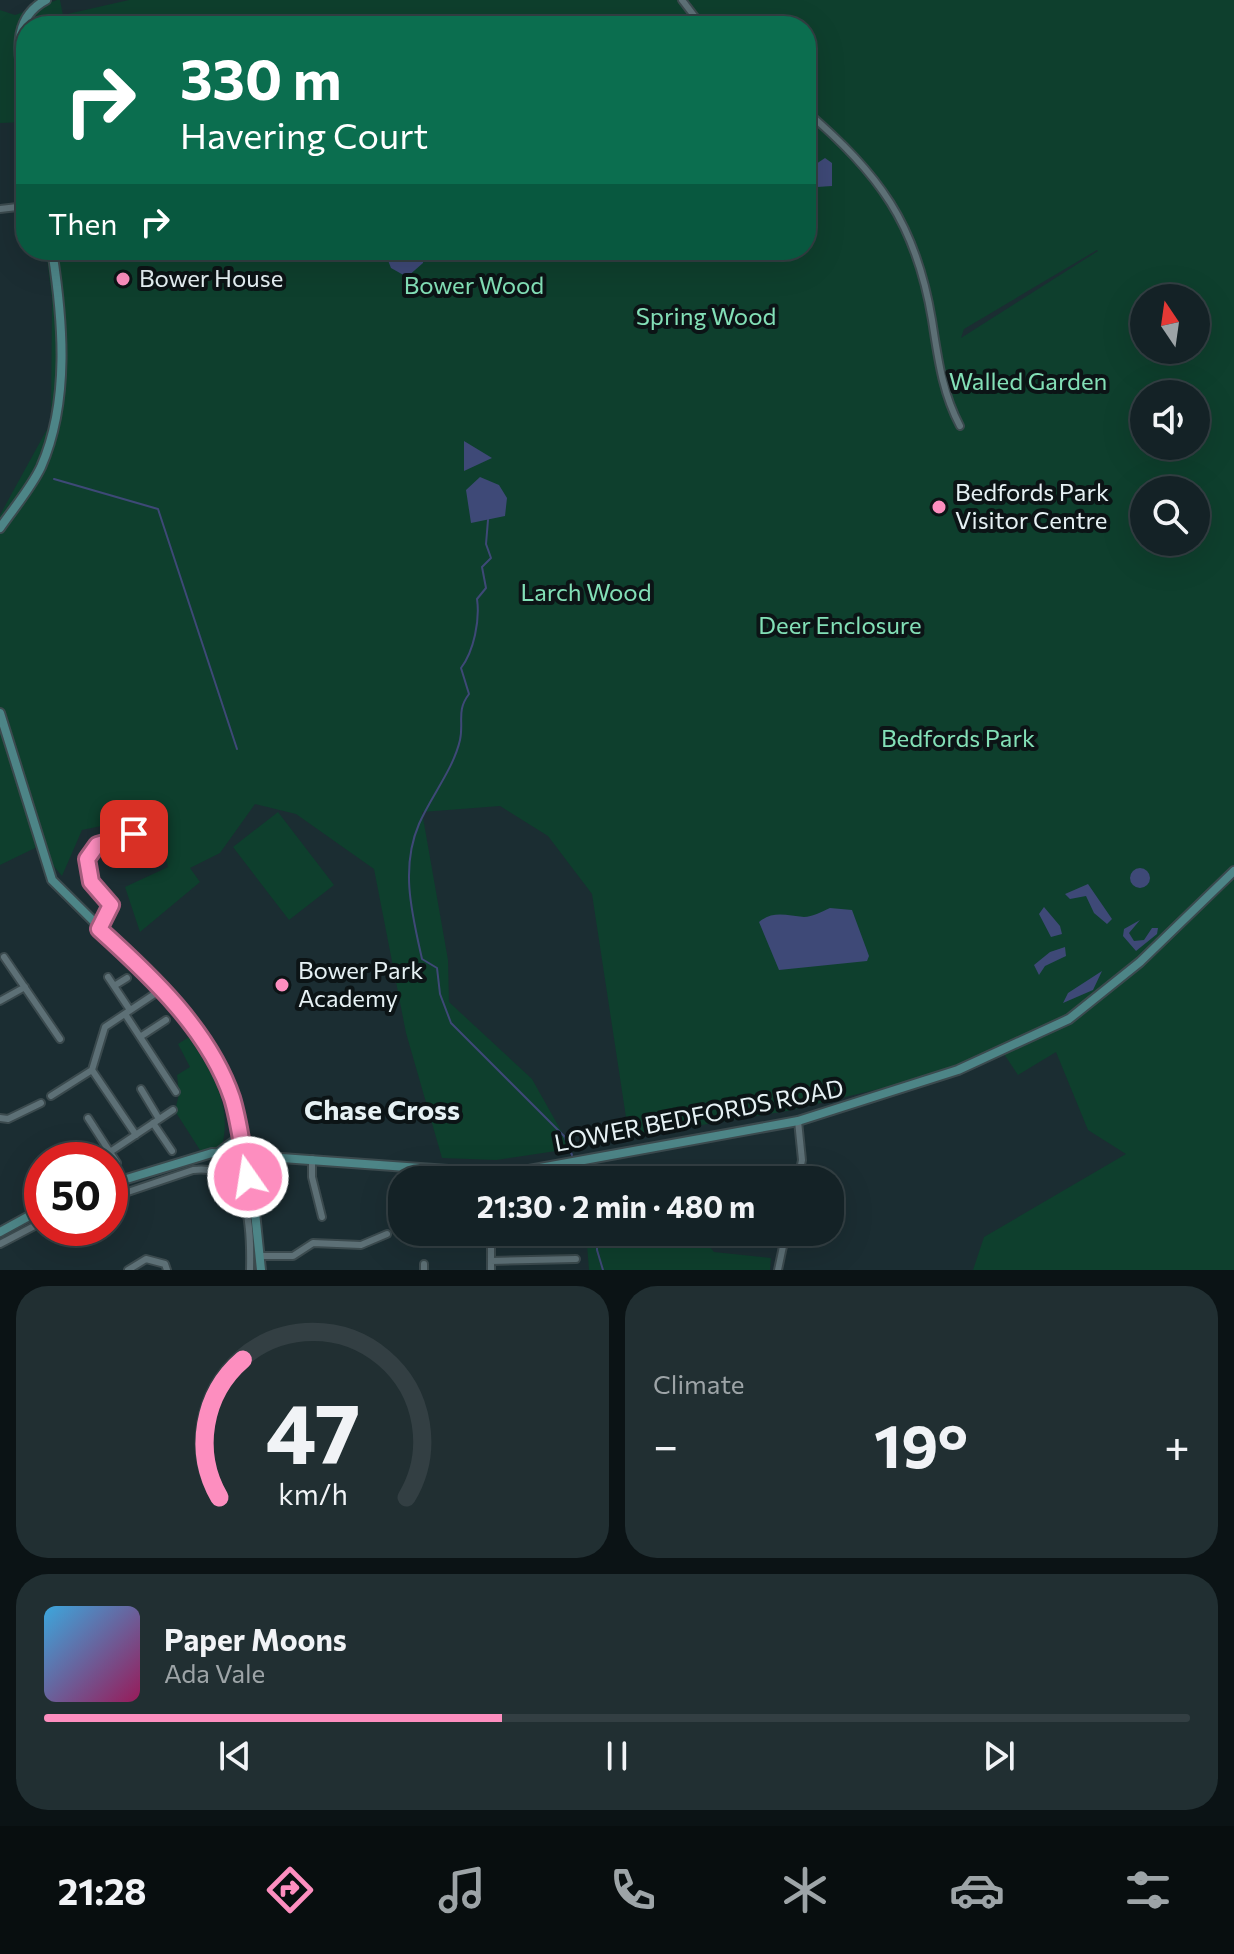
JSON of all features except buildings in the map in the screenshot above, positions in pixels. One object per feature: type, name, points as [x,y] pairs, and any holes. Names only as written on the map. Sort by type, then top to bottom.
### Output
[{"type":"main road","points":[[28,16],[46,0]]},
{"type":"main road","points":[[0,528],[40,470],[57,425],[61,366],[53,260]]},
{"type":"main road","points":[[0,713],[52,880],[162,989],[221,1072],[238,1121],[243,1157],[253,1193],[262,1256],[261,1270]]},
{"type":"main road","name":"LOWER BEDFORDS ROAD","points":[[554,1166],[798,1121],[958,1070],[1069,1019],[1140,962],[1234,871]]},
{"type":"main road","points":[[128,1178],[217,1153],[240,1137]]},
{"type":"main road","name":"LOWER BEDFORDS ROAD","points":[[217,1153],[388,1167]]},
{"type":"main road","points":[[0,1232],[24,1219]]},
{"type":"street","points":[[682,0],[694,16]]},
{"type":"street","points":[[816,121],[873,175],[908,231],[932,320],[937,362],[950,406],[960,426]]},
{"type":"street","points":[[99,929],[111,905],[88,878],[87,859],[93,847],[149,831],[157,834],[159,844]]},
{"type":"street","points":[[4,957],[60,1039]]},
{"type":"street","points":[[108,977],[140,1037],[176,1092]]},
{"type":"street","points":[[114,986],[127,978]]},
{"type":"street","points":[[0,1001],[25,987]]},
{"type":"street","points":[[51,1096],[92,1070],[105,1027],[162,989]]},
{"type":"street","points":[[140,1037],[166,1020]]},
{"type":"street","points":[[92,1070],[136,1135]]},
{"type":"street","points":[[141,1089],[172,1151]]},
{"type":"street","points":[[0,1118],[8,1119],[41,1103]]},
{"type":"street","points":[[125,1142],[173,1110]]},
{"type":"street","points":[[88,1118],[104,1142]]},
{"type":"street","points":[[798,1121],[801,1166]]},
{"type":"street","points":[[312,1159],[312,1177],[322,1217]]},
{"type":"street","points":[[128,1192],[193,1170],[208,1169],[225,1175],[237,1185],[246,1205],[250,1270]]},
{"type":"street","points":[[0,1244],[24,1231]]},
{"type":"street","points":[[262,1256],[293,1256],[313,1243],[353,1248],[380,1240],[387,1234]]},
{"type":"street","points":[[491,1246],[491,1270]]},
{"type":"street","points":[[778,1270],[783,1246]]},
{"type":"street","points":[[128,1270],[146,1259],[165,1264],[167,1270]]},
{"type":"street","points":[[491,1261],[576,1259]]},
{"type":"green space","points":[[57,0],[60,0],[63,15],[129,0],[1234,0],[1234,1270],[973,1270],[984,1237],[1126,1154],[1088,1130],[1056,1052],[1018,1075],[998,1045],[958,1070],[787,1111],[629,1137],[592,894],[548,836],[500,806],[422,812],[448,960],[449,1002],[532,1079],[564,1136],[576,1148],[496,1160],[442,1158],[406,1033],[374,869],[296,814],[255,804],[220,853],[190,868],[200,882],[140,932],[125,887],[168,867],[154,815],[82,830],[62,876],[35,844],[35,848],[0,865],[0,515],[51,422],[52,300],[47,260],[816,260],[816,16],[16,16],[16,122],[0,123],[0,10],[15,15]],"holes":[[[1098,251],[961,338],[964,329]]]},
{"type":"green space","points":[[278,812],[334,885],[289,920],[233,847]]},
{"type":"green space","points":[[189,1037],[213,1077],[223,1104],[225,1119],[221,1150],[200,1150],[175,1111],[179,1094],[177,1075],[190,1067],[178,1044]]},
{"type":"green space","points":[[587,1246],[709,1246],[714,1252],[771,1258],[770,1270],[589,1270]]},
{"type":"water","points":[[825,158],[832,163],[832,186],[816,186],[816,164]]},
{"type":"water","points":[[388,260],[423,260],[407,277],[391,268]]},
{"type":"water","points":[[464,441],[492,458],[464,471]]},
{"type":"water","points":[[480,477],[499,485],[507,498],[505,516],[471,523],[466,490]]},
{"type":"water","points":[[1140,868],[1147,871],[1150,878],[1147,885],[1140,888],[1133,885],[1130,878],[1133,871]]},
{"type":"water","points":[[1088,884],[1112,919],[1107,924],[1094,913],[1086,896],[1070,899],[1065,894]]},
{"type":"water","points":[[1044,907],[1060,926],[1062,934],[1051,937],[1039,914]]},
{"type":"water","points":[[830,908],[852,910],[869,956],[867,961],[779,970],[759,922],[775,915],[807,917]]},
{"type":"water","points":[[1140,920],[1129,933],[1134,941],[1144,940],[1152,928],[1158,928],[1157,934],[1136,951],[1123,936],[1124,929]]},
{"type":"water","points":[[1065,947],[1066,956],[1045,966],[1039,975],[1034,965],[1050,952]]},
{"type":"water","points":[[1102,971],[1093,990],[1063,1003],[1068,993]]},
{"type":"waterway","points":[[54,479],[158,509],[237,749]]},
{"type":"waterway","points":[[488,520],[486,544],[491,558],[482,567],[486,588],[477,599],[475,635],[461,668],[469,694],[461,711],[460,740],[413,841],[409,874],[412,908],[422,959],[437,968],[440,994],[451,1023],[564,1136],[572,1155]]},
{"type":"waterway","points":[[597,1246],[603,1270]]},
{"type":"place","name":"Bower House","points":[[123,279]]},
{"type":"place","name":"Bedfords Park Visitor Centre","points":[[939,507]]},
{"type":"place","name":"Bower Park Academy","points":[[282,985]]},
{"type":"district","name":"Chase Cross","points":[[382,1110]]},
{"type":"route","points":[[134,834],[93,847],[87,859],[91,882],[111,905],[106,921],[99,929],[162,989],[210,1053],[231,1097],[248,1177]]},
{"type":"park label","name":"Bower Wood","points":[[474,286]]},
{"type":"park label","name":"Spring Wood","points":[[706,317]]},
{"type":"park label","name":"Walled Garden","points":[[1028,382]]},
{"type":"park label","name":"Larch Wood","points":[[586,593]]},
{"type":"park label","name":"Deer Enclosure","points":[[840,626]]},
{"type":"park label","name":"Bedfords Park","points":[[958,739]]}]
